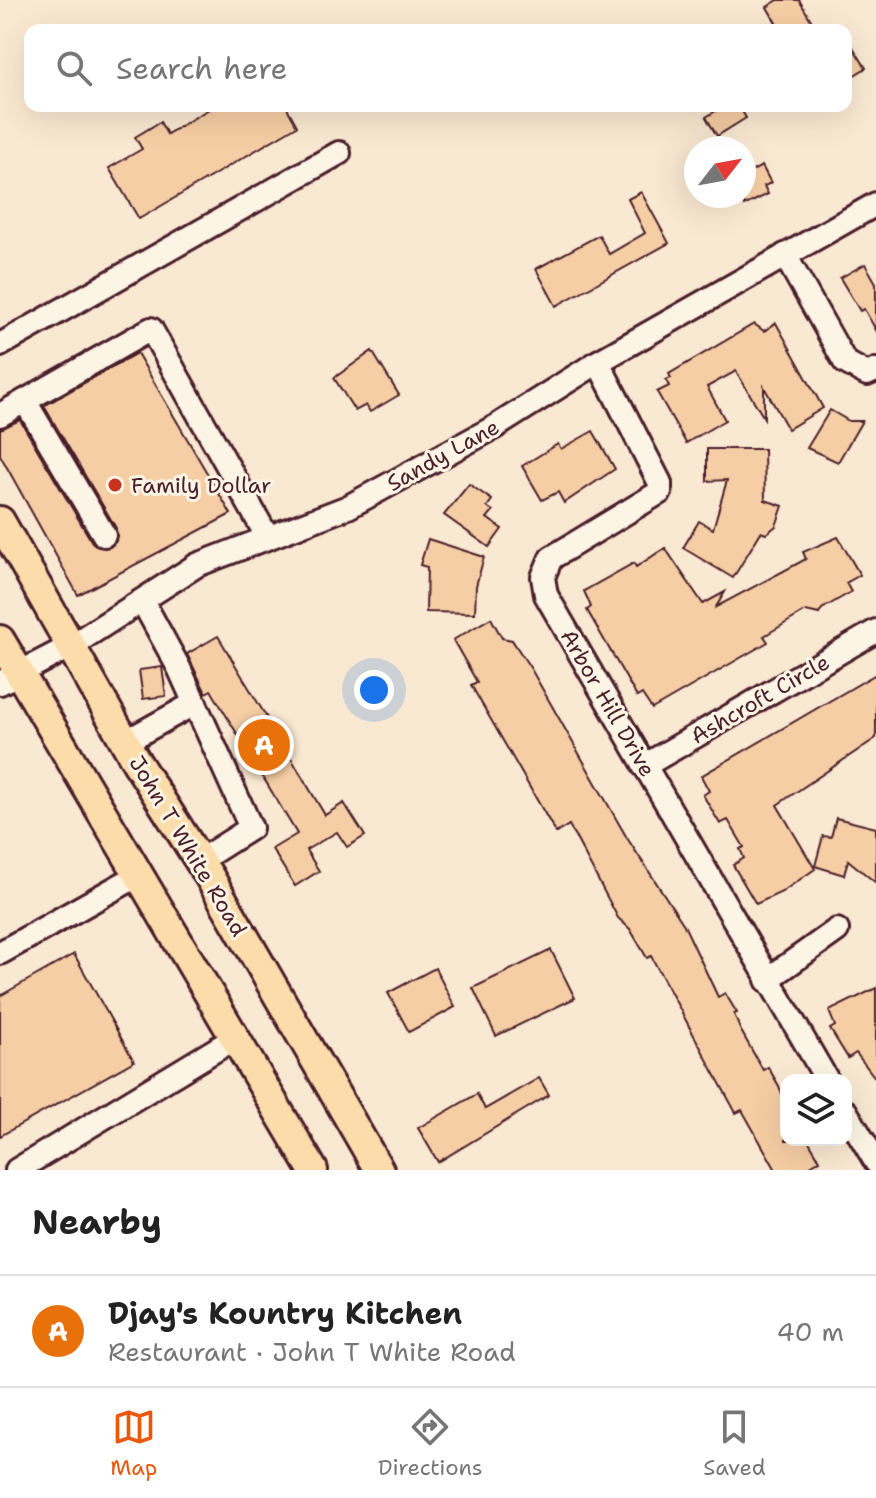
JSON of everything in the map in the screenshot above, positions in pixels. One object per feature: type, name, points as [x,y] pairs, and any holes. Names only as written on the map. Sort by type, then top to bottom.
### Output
[{"type":"main road","name":"John T White Road","points":[[0,521],[125,742],[199,861],[379,1170]]},
{"type":"main road","points":[[0,640],[9,679],[137,876],[313,1170]]},
{"type":"street","points":[[0,345],[339,153]]},
{"type":"street","name":"Sandy Lane","points":[[9,679],[71,646],[197,565],[348,507],[495,427],[598,362],[876,204]]},
{"type":"street","points":[[785,255],[845,362],[867,374],[876,370]]},
{"type":"street","points":[[0,415],[151,329],[268,538]]},
{"type":"street","name":"Arbor Hill Drive","points":[[598,362],[660,483],[660,492],[551,558],[543,577],[546,595],[823,1074]]},
{"type":"street","points":[[25,401],[104,535]]},
{"type":"street","points":[[143,602],[195,703],[251,828],[199,861]]},
{"type":"street","name":"Ashcroft Circle","points":[[644,766],[876,631]]},
{"type":"street","points":[[125,742],[195,703]]},
{"type":"street","points":[[0,953],[137,876]]},
{"type":"street","points":[[767,980],[837,930]]},
{"type":"street","points":[[17,1170],[235,1038]]},
{"type":"street","points":[[852,1122],[876,1162]]},
{"type":"building","points":[[778,0],[799,0],[813,24],[777,24],[767,7]]},
{"type":"building","points":[[852,46],[866,68],[852,76]]},
{"type":"building","points":[[204,112],[289,112],[297,126],[139,219],[109,168],[142,149],[135,137],[160,122],[167,134]]},
{"type":"building","points":[[714,112],[742,112],[746,118],[717,136],[706,117]]},
{"type":"building","points":[[762,166],[771,183],[764,186],[768,194],[756,200],[756,169]]},
{"type":"building","points":[[641,192],[669,243],[556,306],[536,269],[599,235],[609,254],[645,233],[628,199]]},
{"type":"building","points":[[865,264],[876,283],[876,330],[840,278]]},
{"type":"building","points":[[776,323],[823,408],[788,429],[764,387],[764,418],[736,371],[707,387],[725,420],[686,443],[657,392],[669,386],[666,380],[671,378],[669,374],[754,324],[764,331]]},
{"type":"building","points":[[372,351],[399,395],[370,412],[366,405],[355,411],[334,378]]},
{"type":"building","name":"Family Dollar","points":[[137,353],[231,514],[78,595],[0,455],[0,429],[20,420],[92,542],[98,547],[110,547],[116,541],[116,528],[44,406]]},
{"type":"building","points":[[830,410],[849,421],[862,421],[838,462],[807,448]]},
{"type":"building","points":[[593,431],[615,469],[564,503],[558,492],[542,500],[522,466],[558,444],[561,449]]},
{"type":"building","points":[[707,449],[764,449],[765,500],[783,506],[776,526],[766,534],[761,532],[733,578],[683,548],[699,521],[713,529],[727,480],[707,481]]},
{"type":"building","points":[[469,484],[492,500],[487,507],[493,511],[487,518],[502,529],[489,547],[444,515]]},
{"type":"building","points":[[838,537],[860,575],[846,583],[851,592],[822,609],[819,614],[806,611],[764,636],[768,642],[652,709],[642,694],[637,697],[587,610],[591,607],[584,591],[634,563],[636,567],[665,548],[703,604],[725,592],[716,607],[806,559],[803,552]]},
{"type":"building","points":[[428,539],[484,557],[476,586],[475,613],[426,612],[427,567],[420,565]]},
{"type":"building","points":[[491,618],[502,638],[512,640],[627,838],[684,925],[718,997],[725,993],[737,1013],[734,1014],[740,1029],[763,1070],[768,1067],[779,1086],[780,1146],[812,1146],[820,1160],[804,1170],[776,1170],[742,1110],[736,1113],[651,956],[647,958],[630,929],[618,918],[569,825],[556,833],[471,685],[477,682],[453,640]]},
{"type":"building","points":[[218,636],[325,815],[344,803],[365,836],[347,847],[337,832],[306,850],[319,871],[295,886],[272,849],[297,834],[211,690],[206,693],[187,654]]},
{"type":"building","points":[[162,667],[166,696],[143,699],[139,670]]},
{"type":"building","points":[[876,674],[876,738],[777,805],[815,869],[782,892],[756,904],[733,865],[744,858],[740,849],[744,847],[728,820],[720,824],[703,795],[709,791],[701,776]]},
{"type":"building","points":[[836,818],[876,828],[876,883],[848,860],[844,875],[815,866],[823,836],[831,837]]},
{"type":"building","points":[[551,950],[575,998],[496,1036],[473,988]]},
{"type":"building","points":[[74,954],[134,1061],[0,1136],[0,996]]},
{"type":"building","points":[[435,968],[455,1007],[409,1032],[388,993]]},
{"type":"building","points":[[876,988],[876,1079],[856,1053],[848,1058],[830,1029],[835,1026],[829,1011]]},
{"type":"building","points":[[539,1078],[549,1095],[438,1162],[418,1128],[477,1094],[485,1109]]},
{"type":"place","name":"Family Dollar","points":[[115,485]]},
{"type":"place","name":"Djay's Kountry Kitchen","points":[[264,745]]}]
